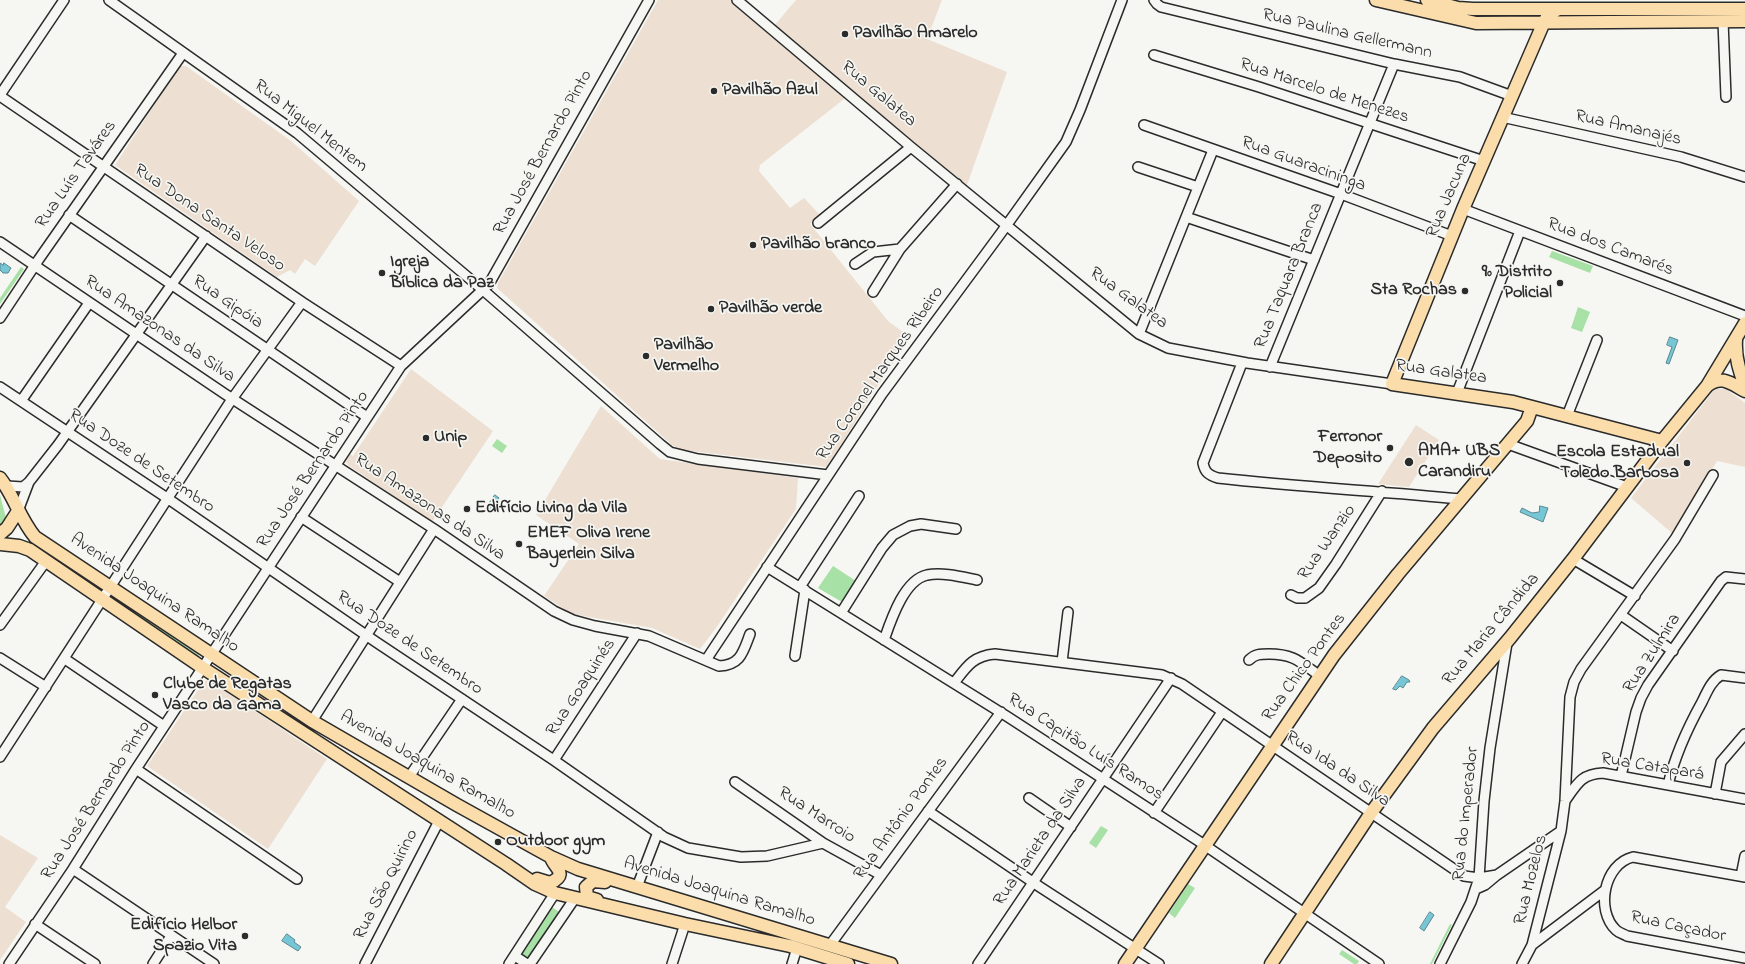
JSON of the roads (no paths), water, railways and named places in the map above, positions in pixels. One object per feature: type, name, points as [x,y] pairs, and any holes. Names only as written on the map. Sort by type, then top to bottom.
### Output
[{"type":"main road","points":[[1376,0],[1476,23],[1745,21]]},
{"type":"main road","points":[[1427,0],[1467,9],[1739,9],[1745,2]]},
{"type":"main road","points":[[1544,22],[1549,14],[1559,9]]},
{"type":"main road","name":"Rua Jacuna","points":[[1392,384],[1463,209],[1544,22]]},
{"type":"main road","name":"Rua Maria Cândida","points":[[1271,964],[1371,813],[1433,728],[1487,666],[1573,559],[1662,441],[1707,386],[1745,323]]},
{"type":"main road","points":[[1736,340],[1736,348],[1745,385]]},
{"type":"main road","points":[[1707,386],[1713,381],[1726,380],[1745,392]]},
{"type":"main road","name":"Rua Galatea","points":[[1392,384],[1513,402],[1662,441]]},
{"type":"main road","name":"Rua Chico Pontes","points":[[1125,964],[1204,845],[1320,676],[1398,574],[1527,421],[1532,407]]},
{"type":"main road","name":"Avenida Joaquina Ramalho","points":[[3,482],[28,529],[35,537],[312,721],[457,805],[551,857],[573,867],[632,886],[891,964]]},
{"type":"main road","points":[[0,534],[7,528],[18,511]]},
{"type":"main road","name":"Avenida Joaquina Ramalho","points":[[0,544],[19,546],[30,550],[203,668],[535,884],[555,893],[685,924],[797,948],[848,964]]},
{"type":"main road","points":[[422,810],[421,806],[413,798],[413,790],[421,789],[450,804],[457,805]]},
{"type":"main road","points":[[506,864],[515,864],[535,879],[550,883],[558,878],[560,873],[559,869],[552,862],[551,857]]},
{"type":"main road","points":[[603,905],[599,900],[587,897],[585,889],[590,882],[597,881],[621,886],[632,886]]},
{"type":"street","points":[[0,95],[64,0]]},
{"type":"street","name":"Rua Miguel Mentem","points":[[109,0],[297,133],[483,290]]},
{"type":"street","name":"Rua José Bernardo Pinto","points":[[9,964],[73,869],[164,726],[401,366],[489,284],[648,0]]},
{"type":"street","name":"Rua Galatea","points":[[736,0],[911,147],[1139,334],[1168,348],[1242,363],[1392,384]]},
{"type":"street","name":"Rua Coronel Marques Ribeiro","points":[[483,290],[670,452],[698,459],[828,475],[882,394],[1007,226],[1066,142],[1080,110],[1122,0]]},
{"type":"street","name":"Rua Paulina Gellermann","points":[[1154,0],[1161,7],[1394,64],[1460,77],[1512,96]]},
{"type":"street","points":[[1723,21],[1726,97]]},
{"type":"street","name":"Rua Luís Taváres","points":[[0,318],[69,215],[183,53]]},
{"type":"street","name":"Rua Marcelo de Menezes","points":[[1154,55],[1259,87],[1484,161]]},
{"type":"street","name":"Rua Taquara Branca","points":[[1270,367],[1394,64]]},
{"type":"street","name":"Rua Dona Santa Veloso","points":[[0,95],[302,302],[401,366]]},
{"type":"street","name":"Rua Amanajés","points":[[1502,117],[1681,157],[1745,177]]},
{"type":"street","name":"Rua Guaracininga","points":[[1144,125],[1341,194],[1452,236]]},
{"type":"street","points":[[818,223],[911,147]]},
{"type":"street","points":[[1139,334],[1213,150]]},
{"type":"street","points":[[1138,167],[1198,188]]},
{"type":"street","points":[[873,292],[900,249],[957,184]]},
{"type":"street","name":"Rua dos Camarés","points":[[1463,209],[1745,316]]},
{"type":"street","name":"Rua Gipóia","points":[[69,215],[368,417]]},
{"type":"street","points":[[1186,217],[1314,260]]},
{"type":"street","points":[[1457,393],[1520,231]]},
{"type":"street","points":[[3,482],[23,487],[29,482],[67,432],[206,236]]},
{"type":"street","name":"Rua Amazonas da Silva","points":[[0,242],[232,399],[434,529],[554,611],[573,620],[595,626],[637,633],[660,640],[719,666],[728,666],[742,655],[750,634]]},
{"type":"street","points":[[855,264],[873,252],[900,249]]},
{"type":"street","points":[[0,757],[111,588],[167,498],[232,399],[302,302]]},
{"type":"street","points":[[21,401],[89,303]]},
{"type":"street","points":[[1567,416],[1597,340]]},
{"type":"street","points":[[1242,363],[1203,463],[1204,470],[1209,475],[1218,478],[1277,485],[1382,491],[1461,499]]},
{"type":"street","name":"Rua Doze de Setembro","points":[[0,387],[554,760],[664,837],[688,848],[740,857],[767,856],[823,842]]},
{"type":"street","points":[[1508,444],[1627,488]]},
{"type":"street","points":[[706,660],[828,475]]},
{"type":"street","name":"Rua Mozelos","points":[[1522,964],[1532,945],[1561,831],[1565,801],[1570,697],[1574,682],[1580,669],[1635,596],[1675,539],[1713,475]]},
{"type":"street","points":[[18,511],[29,482]]},
{"type":"street","name":"Rua Wanzio","points":[[1291,595],[1296,598],[1305,598],[1319,588],[1382,491]]},
{"type":"street","points":[[795,656],[802,589],[859,496]]},
{"type":"street","points":[[301,517],[400,582]]},
{"type":"street","points":[[841,613],[882,548],[893,535],[910,526],[921,524],[956,529]]},
{"type":"street","points":[[312,721],[434,529]]},
{"type":"street","points":[[1573,559],[1635,596]]},
{"type":"street","points":[[0,625],[46,561]]},
{"type":"street","name":"Rua Capitão Luís Ramos","points":[[767,567],[1001,712],[1102,780],[1204,845],[1379,964]]},
{"type":"street","points":[[884,640],[895,610],[912,585],[920,578],[934,575],[977,580]]},
{"type":"street","name":"Rua Zulmira","points":[[1622,776],[1636,712],[1648,685],[1721,581],[1726,577],[1745,578]]},
{"type":"street","points":[[1062,662],[1068,612]]},
{"type":"street","points":[[1621,614],[1673,651]]},
{"type":"street","name":"Rua Goaquinés","points":[[554,760],[637,633]]},
{"type":"street","name":"Rua do Imperador","points":[[1440,964],[1476,889],[1479,878],[1484,801],[1507,641]]},
{"type":"street","name":"Rua Ida da Silva","points":[[954,682],[971,662],[985,655],[995,654],[1144,673],[1170,678],[1182,684],[1464,876],[1479,878]]},
{"type":"street","points":[[1249,660],[1257,654],[1284,654],[1294,657],[1320,676]]},
{"type":"street","points":[[0,658],[46,687]]},
{"type":"street","points":[[64,659],[164,726]]},
{"type":"street","points":[[1487,666],[1494,668],[1497,671],[1500,684]]},
{"type":"street","points":[[1668,785],[1672,769],[1685,735],[1712,683],[1721,675],[1745,678]]},
{"type":"street","name":"Rua Marieta da Silva","points":[[978,964],[1170,678]]},
{"type":"street","points":[[409,777],[462,699]]},
{"type":"street","name":"Rua Antônio Pontes","points":[[830,945],[1001,712]]},
{"type":"street","points":[[1154,813],[1222,712]]},
{"type":"street","points":[[1715,794],[1723,757],[1745,734]]},
{"type":"street","points":[[136,769],[297,879]]},
{"type":"street","name":"Rua Catapará","points":[[1565,801],[1579,781],[1588,775],[1603,773],[1745,799]]},
{"type":"street","name":"Rua Marroio","points":[[734,782],[823,842],[881,875]]},
{"type":"street","points":[[1029,798],[1071,827]]},
{"type":"street","points":[[928,811],[1033,883],[1159,964]]},
{"type":"street","name":"Rua São Quirino","points":[[365,964],[439,821]]},
{"type":"street","points":[[1476,889],[1485,885],[1497,875],[1561,831]]},
{"type":"street","points":[[632,886],[658,832]]},
{"type":"street","points":[[1743,877],[1745,856]]},
{"type":"street","name":"Rua Caçador","points":[[1743,877],[1633,857],[1625,859],[1618,865],[1611,875],[1605,890],[1607,914],[1611,924],[1617,931],[1641,939],[1745,958]]},
{"type":"street","points":[[73,869],[214,964]]},
{"type":"street","points":[[1479,878],[1497,875]]},
{"type":"street","points":[[1532,945],[1605,890]]},
{"type":"street","points":[[509,964],[555,893]]},
{"type":"street","points":[[515,956],[528,964],[575,898]]},
{"type":"street","points":[[35,924],[95,964]]},
{"type":"street","points":[[672,964],[685,924]]},
{"type":"street","points":[[153,964],[171,936]]},
{"type":"street","points":[[792,964],[797,948]]},
{"type":"water","points":[[0,263],[3,265],[4,263],[11,268],[8,273],[3,273],[0,270]]},
{"type":"water","points":[[1670,337],[1678,340],[1669,364],[1666,363],[1672,347],[1667,345]]},
{"type":"water","points":[[495,495],[499,498],[491,510],[487,507]]},
{"type":"water","points":[[1540,506],[1548,508],[1543,522],[1520,512],[1522,508],[1532,513],[1539,512]]},
{"type":"water","points":[[1402,676],[1410,682],[1407,682],[1403,688],[1400,686],[1396,690],[1393,689]]},
{"type":"water","points":[[1430,912],[1434,915],[1424,931],[1420,928]]},
{"type":"water","points":[[287,934],[301,947],[298,951],[282,941]]},
{"type":"place","name":"Pavilhão Amarelo","points":[[845,34]]},
{"type":"place","name":"Pavilhão Azul","points":[[714,91]]},
{"type":"place","name":"Pavilhão branco","points":[[753,245]]},
{"type":"place","name":"Igreja Bíblica da Paz","points":[[382,273]]},
{"type":"place","name":"9º Distrito Policial","points":[[1560,283]]},
{"type":"place","name":"Sta Rochas","points":[[1465,291]]},
{"type":"place","name":"Pavilhão verde","points":[[711,309]]},
{"type":"place","name":"Pavilhão Vermelho","points":[[646,356]]},
{"type":"place","name":"Unip","points":[[426,438]]},
{"type":"place","name":"Ferronor Deposito","points":[[1390,448]]},
{"type":"place","name":"AMA+ UBS Carandiru","points":[[1409,462]]},
{"type":"place","name":"Escola Estadual Toledo Barbosa","points":[[1687,463]]},
{"type":"place","name":"Edifício Living da Vila","points":[[467,509]]},
{"type":"place","name":"EMEF Oliva Irene Bayerlein Silva","points":[[519,544]]},
{"type":"place","name":"Clube de Regatas Vasco da Gama","points":[[155,695]]},
{"type":"place","name":"Outdoor gym","points":[[498,842]]},
{"type":"place","name":"Edifício Helbor Spazio Vita","points":[[245,936]]}]
